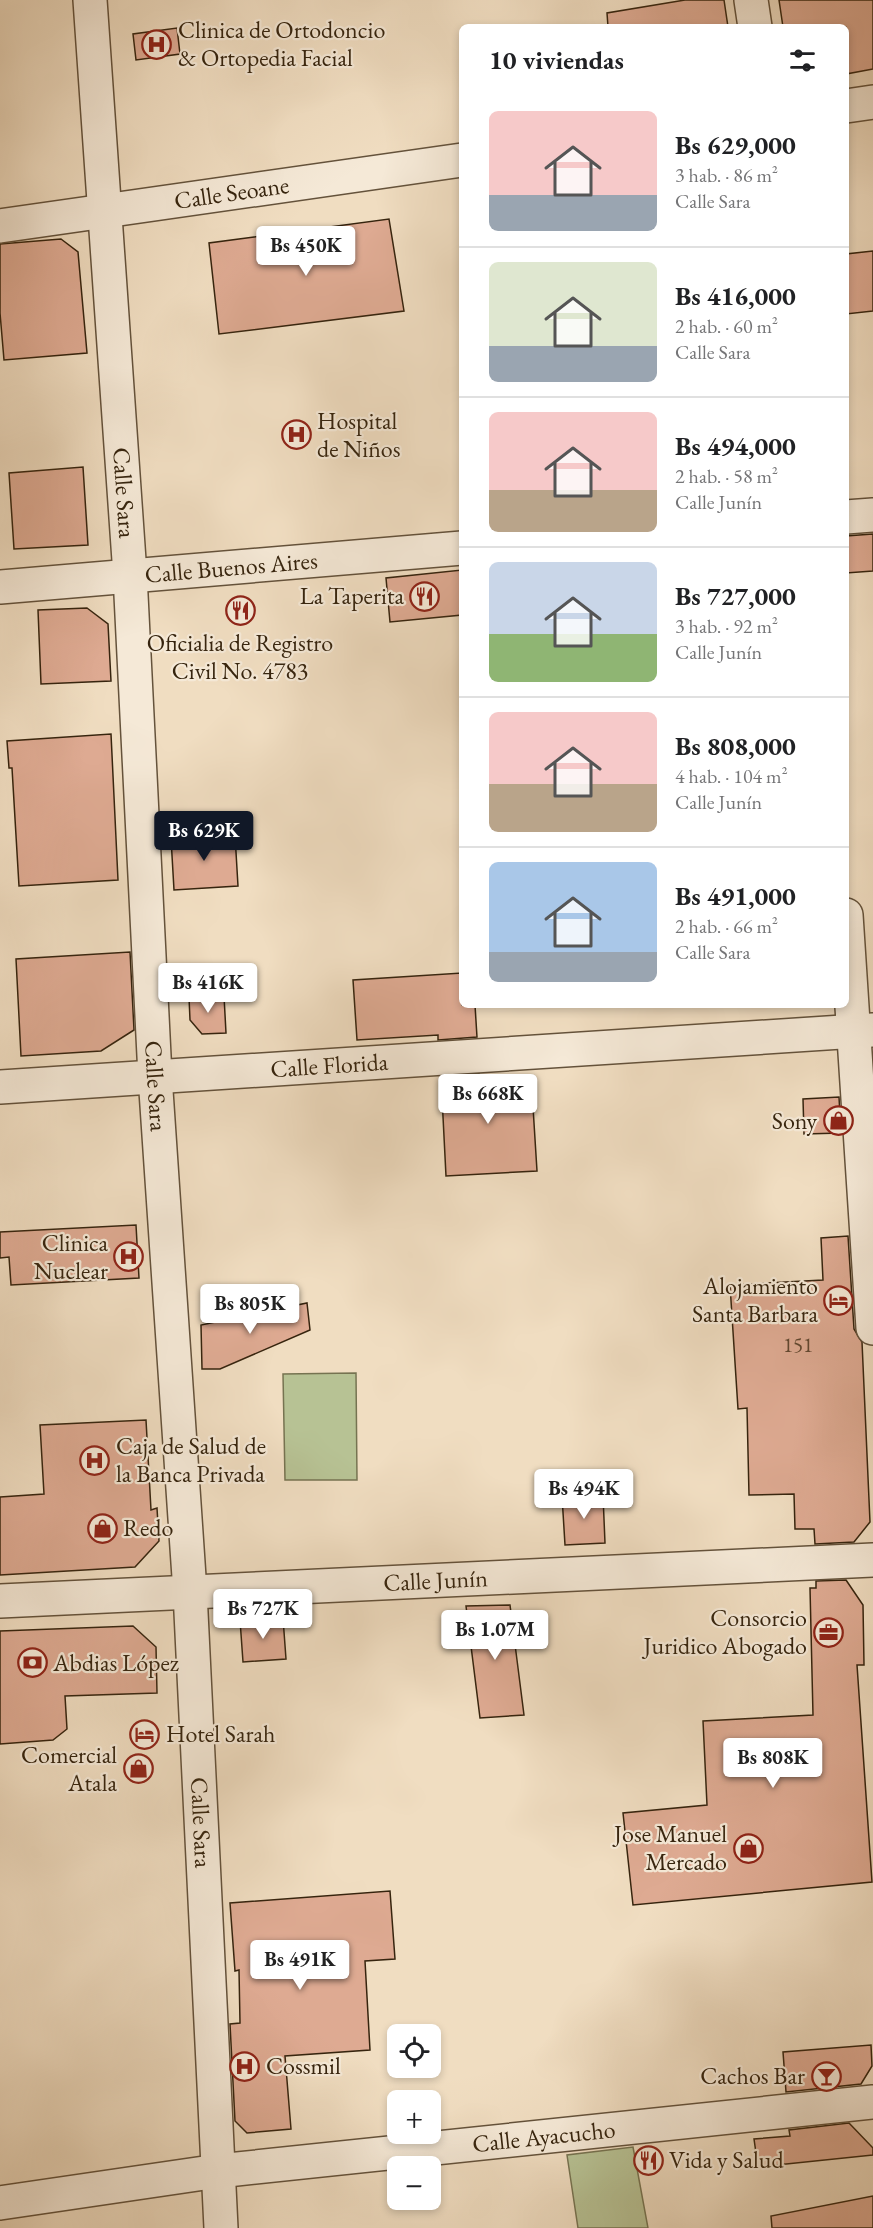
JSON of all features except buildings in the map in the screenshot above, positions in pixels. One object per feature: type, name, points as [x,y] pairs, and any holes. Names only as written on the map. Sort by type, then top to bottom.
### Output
[{"type":"street","name":"Calle Sara","points":[[90,0],[130,575],[155,1076],[190,1592],[221,2228]]},
{"type":"street","points":[[751,0],[755,24]]},
{"type":"street","points":[[849,106],[873,102]]},
{"type":"street","name":"Calle Seoane","points":[[0,226],[459,160]]},
{"type":"street","points":[[849,517],[873,515]]},
{"type":"street","name":"Calle Buenos Aires","points":[[0,587],[459,548]]},
{"type":"street","points":[[849,934],[864,1031],[873,1328]]},
{"type":"street","name":"Calle Florida","points":[[0,1087],[864,1031]]},
{"type":"street","name":"Calle Junín","points":[[0,1601],[873,1560]]},
{"type":"street","name":"Calle Ayacucho","points":[[0,2203],[218,2171],[873,2102]]},
{"type":"green space","points":[[356,1373],[357,1480],[285,1480],[283,1374]]},
{"type":"green space","points":[[633,2147],[648,2228],[578,2228],[567,2155]]},
{"type":"place","name":"Clinica de Ortodoncio & Ortopedia Facial","points":[[157,44]]},
{"type":"place","name":"Hospital de Niños","points":[[296,435]]},
{"type":"place","name":"La Taperita","points":[[425,596]]},
{"type":"place","name":"Oficialia de Registro Civil No. 4783","points":[[240,610]]},
{"type":"place","name":"Sony","points":[[838,1121]]},
{"type":"place","name":"Clinica Nuclear","points":[[129,1257]]},
{"type":"place","name":"Alojamiento Santa Barbara","points":[[839,1300]]},
{"type":"place","name":"Caja de Salud de la Banca Privada","points":[[95,1460]]},
{"type":"place","name":"Redo","points":[[102,1528]]},
{"type":"place","name":"Consorcio Juridico Abogado","points":[[828,1632]]},
{"type":"place","name":"Abdias López","points":[[32,1663]]},
{"type":"place","name":"Hotel Sarah","points":[[145,1734]]},
{"type":"place","name":"Comercial Atala","points":[[138,1769]]},
{"type":"place","name":"Jose Manuel Mercado","points":[[748,1848]]},
{"type":"place","name":"Cossmil","points":[[245,2066]]},
{"type":"place","name":"Cachos Bar","points":[[826,2076]]},
{"type":"place","name":"Vida y Salud","points":[[648,2160]]}]
